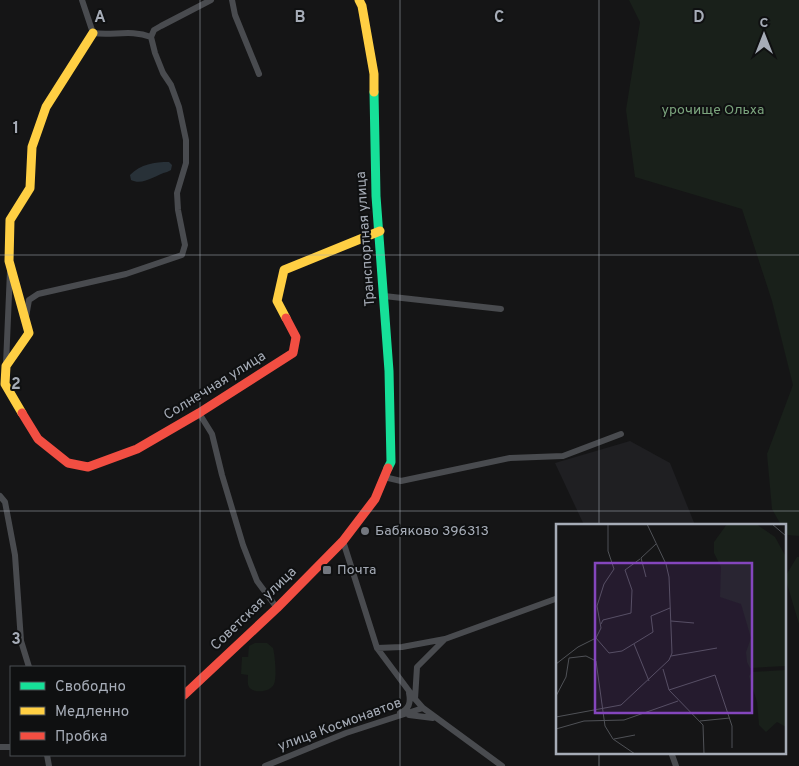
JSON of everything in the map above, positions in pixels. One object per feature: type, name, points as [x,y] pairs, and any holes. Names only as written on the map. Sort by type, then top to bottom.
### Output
[{"type":"street","points":[[82,0],[93,33],[140,33],[151,37]]},
{"type":"street","points":[[26,321],[29,300],[38,294],[126,274],[182,254],[185,245],[178,210],[177,193],[186,163],[186,140],[180,107],[171,85],[163,73],[151,37],[154,30],[211,0]]},
{"type":"street","points":[[232,0],[235,15],[259,74]]},
{"type":"street","name":"Транспортная улица","points":[[343,541],[375,499],[391,462],[384,296],[376,196],[374,74],[362,6],[359,0]]},
{"type":"street","name":"Солнечная улица","points":[[93,33],[46,107],[32,147],[30,188],[10,220],[10,265],[29,333],[6,366],[2,385],[38,439],[68,463],[88,467],[137,449],[199,413],[293,353],[296,337],[277,301],[284,270],[380,231]]},
{"type":"street","points":[[6,366],[10,265]]},
{"type":"street","points":[[384,296],[501,309]]},
{"type":"street","points":[[199,413],[212,434],[242,545],[257,581],[277,608]]},
{"type":"street","points":[[384,477],[401,480],[510,458],[563,456],[621,434]]},
{"type":"street","points":[[0,496],[5,502],[15,555],[21,641],[29,666]]},
{"type":"street","points":[[343,541],[377,648],[423,708],[502,766]]},
{"type":"street","name":"Советская улица","points":[[185,694],[277,608],[343,541]]},
{"type":"street","points":[[377,648],[402,647],[444,639],[556,599]]},
{"type":"street","points":[[415,700],[417,667],[444,639]]},
{"type":"street","points":[[392,718],[405,711],[409,706],[411,700],[409,692]]},
{"type":"street","name":"улица Космонавтов","points":[[265,766],[346,733],[423,708]]},
{"type":"street","points":[[392,718],[419,715],[438,719]]},
{"type":"street","points":[[672,754],[676,766]]},
{"type":"shaded area","points":[[169,162],[172,165],[171,170],[167,172],[140,182],[131,180],[130,175],[143,166]]},
{"type":"shaded area","points":[[630,441],[670,463],[695,524],[584,524],[555,463]]},
{"type":"green space","name":"урочище Ольха","points":[[629,0],[799,0],[799,536],[788,535],[786,524],[780,524],[772,509],[767,454],[793,385],[772,301],[742,209],[635,177],[626,110],[640,22]]},
{"type":"green space","points":[[797,557],[799,557],[799,624],[786,580],[786,575]]},
{"type":"green space","points":[[255,643],[267,643],[273,648],[276,672],[275,681],[270,689],[262,691],[251,689],[248,684],[248,675],[241,674],[242,657],[248,657],[249,646]]},
{"type":"traffic: fast","points":[[374,92],[376,196],[389,371],[391,462],[388,468]]},
{"type":"traffic: slow","points":[[359,0],[362,6],[374,74],[374,92]]},
{"type":"traffic: slow","points":[[22,413],[5,384],[6,366],[29,333],[9,261],[10,220],[30,188],[32,147],[46,107],[93,33]]},
{"type":"traffic: slow","points":[[286,318],[277,301],[284,270],[380,231]]},
{"type":"traffic: jam","points":[[22,413],[38,439],[68,463],[88,467],[137,449],[199,413],[293,353],[296,337],[286,318]]},
{"type":"traffic: jam","points":[[185,694],[277,608],[343,541],[375,499],[388,468]]},
{"type":"place","name":"Бабяково 396313","points":[[365,531]]},
{"type":"place","name":"Почта","points":[[327,570]]}]
